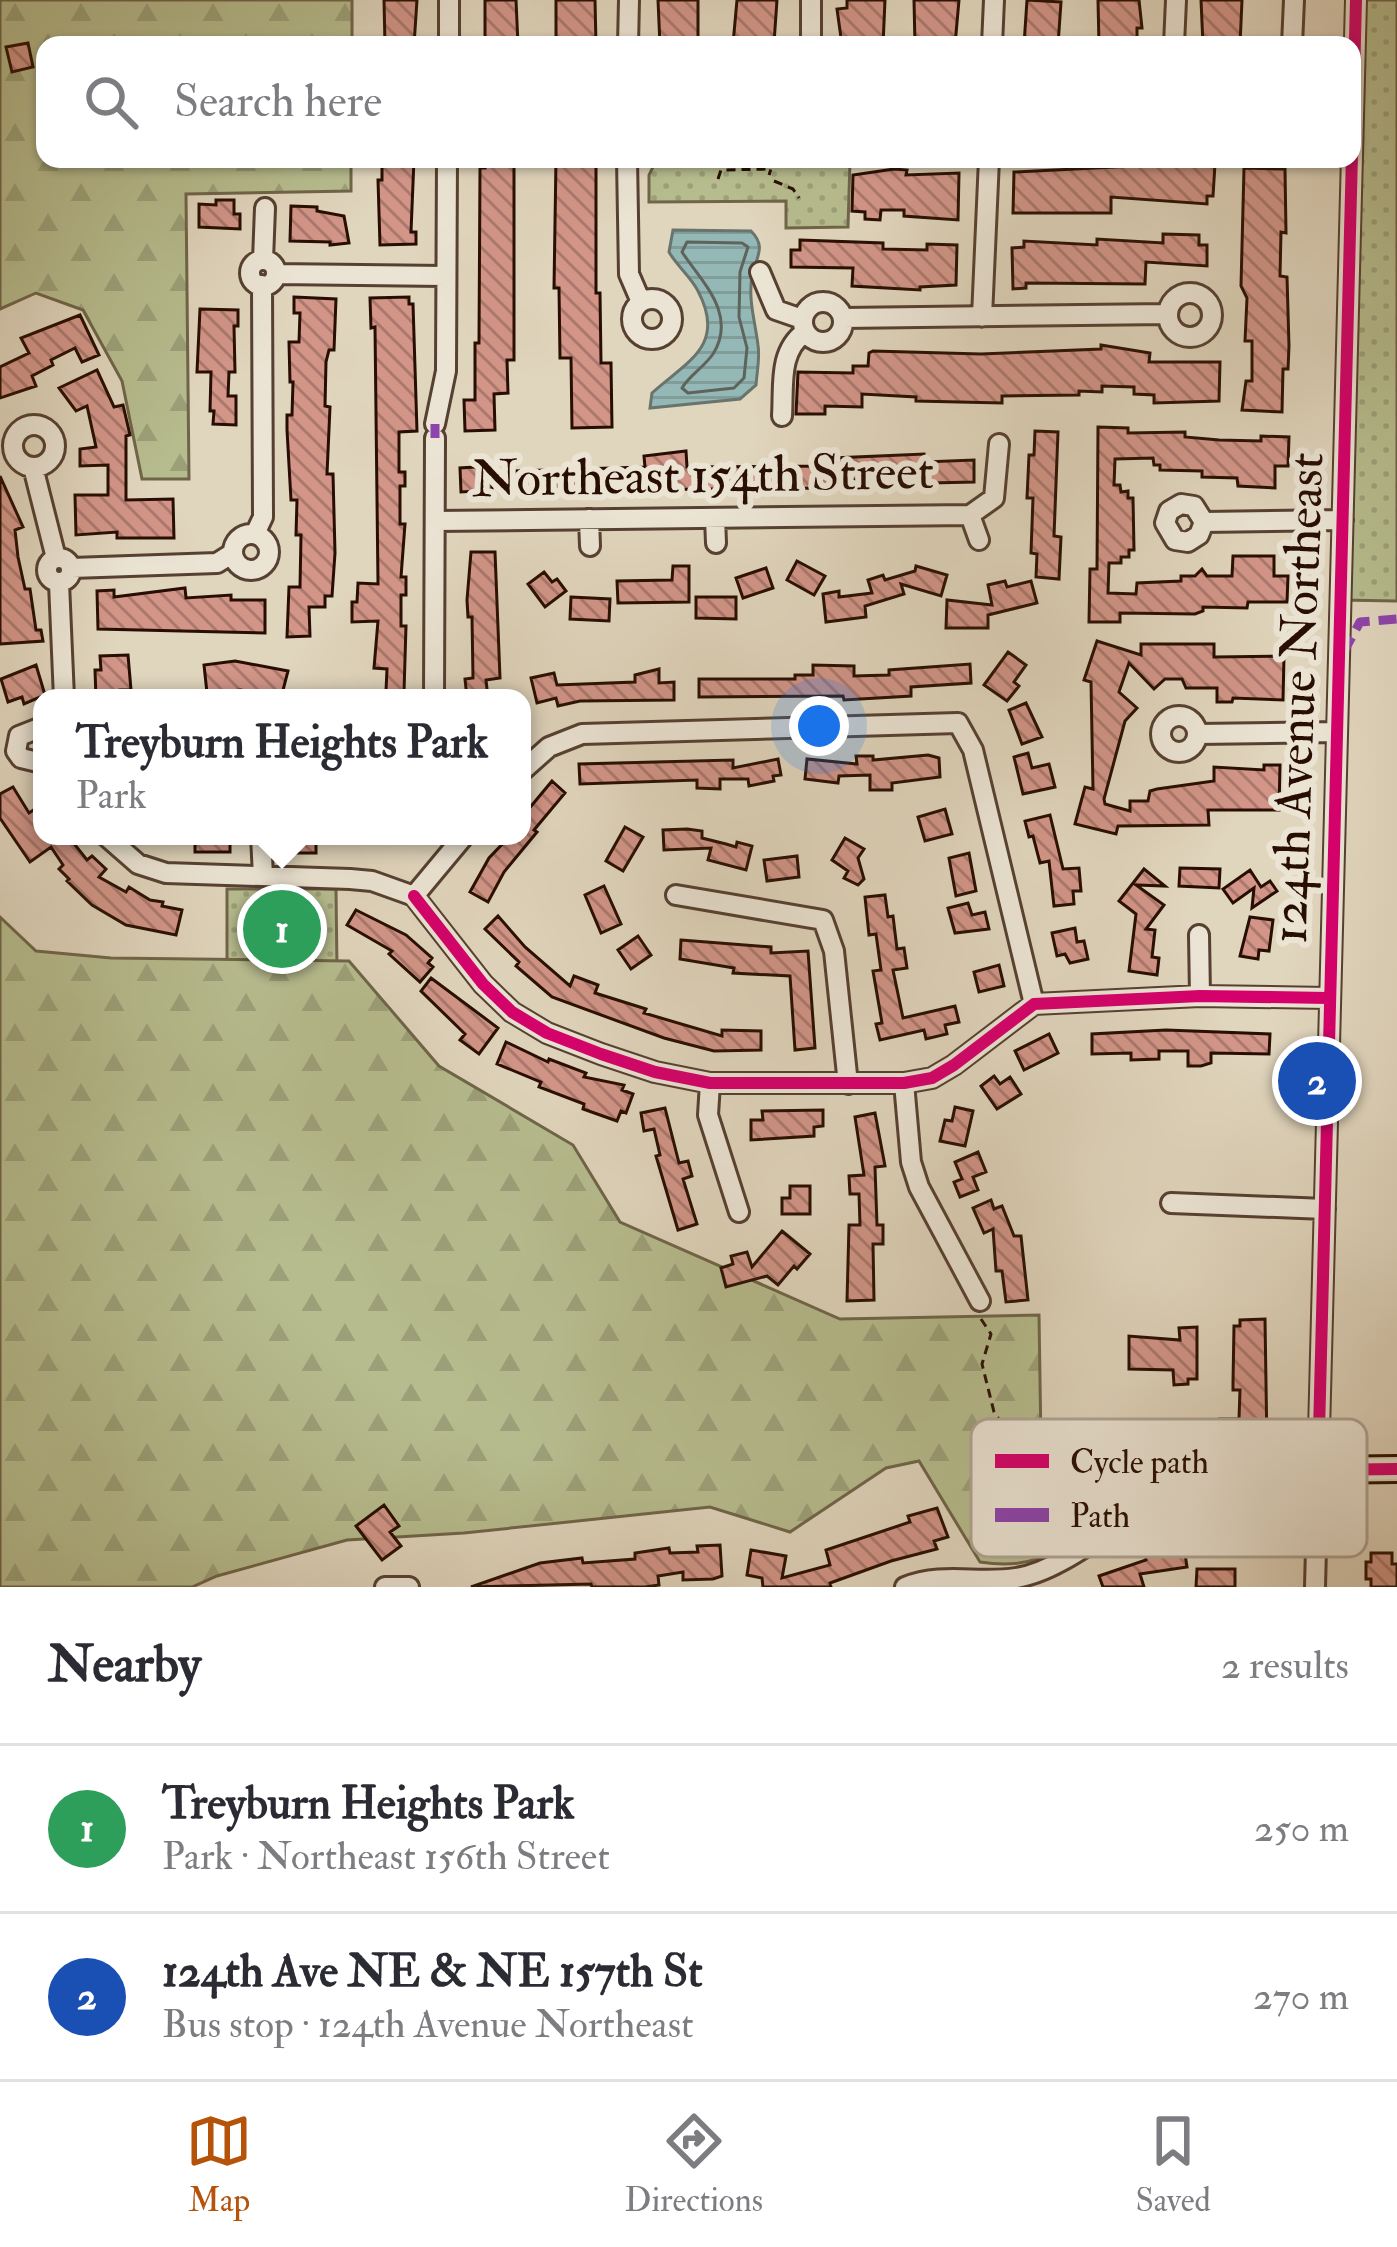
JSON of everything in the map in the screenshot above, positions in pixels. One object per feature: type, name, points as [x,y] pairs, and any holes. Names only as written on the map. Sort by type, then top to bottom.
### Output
[{"type":"main road","points":[[1367,1469],[1397,1469]]},
{"type":"street","points":[[448,36],[449,0]]},
{"type":"street","points":[[628,36],[629,0]]},
{"type":"street","points":[[811,36],[812,0]]},
{"type":"street","points":[[992,36],[994,0]]},
{"type":"street","points":[[1174,36],[1176,0]]},
{"type":"street","points":[[1292,36],[1294,0]]},
{"type":"street","name":"124th Avenue Northeast","points":[[1355,36],[1356,0]]},
{"type":"street","points":[[434,689],[435,431],[446,370],[447,168]]},
{"type":"street","points":[[628,168],[629,274],[641,302]]},
{"type":"street","points":[[982,317],[989,168]]},
{"type":"street","name":"124th Avenue Northeast","points":[[1319,1419],[1352,168]]},
{"type":"street","points":[[255,535],[263,517],[265,208]]},
{"type":"street","points":[[760,272],[776,310],[804,326],[815,341],[828,341],[839,334],[843,318],[834,304],[808,307],[804,326],[786,353],[782,416]]},
{"type":"street","points":[[267,273],[445,276]]},
{"type":"street","points":[[843,318],[1167,314]]},
{"type":"street","points":[[33,467],[52,457],[52,436],[35,425],[7,436],[16,458],[33,467],[62,570],[64,689]]},
{"type":"street","points":[[979,540],[970,515],[994,498],[999,443]]},
{"type":"street","name":"Northeast 154th Street","points":[[436,520],[970,515]]},
{"type":"street","points":[[844,516],[845,540]]},
{"type":"street","points":[[715,518],[716,543]]},
{"type":"street","points":[[590,519],[590,546]]},
{"type":"street","points":[[1204,522],[1342,520]]},
{"type":"street","points":[[233,554],[243,568],[263,566],[269,547],[255,535]]},
{"type":"street","points":[[62,570],[217,563],[233,554],[239,538],[255,535]]},
{"type":"street","points":[[531,763],[548,747],[582,734],[958,723],[973,750],[1034,1004]]},
{"type":"street","points":[[1198,734],[1335,732]]},
{"type":"street","points":[[8,742],[21,758],[33,761]]},
{"type":"street","points":[[116,845],[138,864],[166,873],[372,881],[414,896],[483,984],[512,1012],[547,1033],[602,1054],[710,1083],[904,1083],[932,1078],[1034,1004],[1200,997],[1328,998]]},
{"type":"street","points":[[262,845],[263,877]]},
{"type":"street","points":[[414,896],[456,845]]},
{"type":"street","points":[[676,895],[824,920],[835,951],[848,1084]]},
{"type":"street","points":[[1199,935],[1200,997]]},
{"type":"street","points":[[710,1083],[708,1115],[739,1212]]},
{"type":"street","points":[[904,1083],[911,1162],[919,1186],[980,1301]]},
{"type":"street","points":[[1171,1203],[1325,1208]]},
{"type":"street","points":[[905,1587],[944,1576],[1017,1583],[1064,1557]]},
{"type":"street","name":"124th Avenue Northeast","points":[[1316,1587],[1317,1557]]},
{"type":"street","points":[[386,1587],[409,1587]]},
{"type":"path","points":[[718,179],[721,170],[770,172],[770,168]]},
{"type":"path","points":[[774,181],[793,189],[799,198]]},
{"type":"path","points":[[980,1301],[977,1309],[991,1334],[982,1364],[999,1419]]},
{"type":"green space","points":[[0,0],[352,0],[352,36],[36,36],[36,168],[351,168],[351,191],[186,194],[189,479],[142,479],[122,381],[83,310],[36,293],[0,309]]},
{"type":"green space","points":[[1356,0],[1397,0],[1397,601],[1340,600],[1352,168],[1361,168],[1361,36],[1355,36]]},
{"type":"green space","points":[[652,168],[850,168],[848,227],[786,228],[786,201],[649,202]]},
{"type":"green space","points":[[227,889],[336,889],[337,968],[227,970]]},
{"type":"green space","points":[[0,917],[36,951],[111,958],[349,961],[439,1066],[573,1145],[620,1222],[840,1319],[1039,1315],[1041,1419],[971,1419],[971,1547],[919,1461],[886,1468],[790,1532],[710,1507],[464,1533],[347,1540],[192,1587],[0,1587]]},
{"type":"green space","points":[[977,1557],[1041,1557],[1013,1564],[980,1562]]},
{"type":"water","points":[[673,230],[751,231],[758,242],[751,294],[759,350],[756,385],[740,399],[650,408],[652,393],[699,351],[708,326],[698,291],[669,252]]},
{"type":"building","points":[[384,0],[417,0],[415,36],[385,36]]},
{"type":"building","points":[[485,0],[516,0],[518,36],[485,36]]},
{"type":"building","points":[[556,0],[595,0],[596,36],[556,36]]},
{"type":"building","points":[[658,0],[698,0],[698,36],[660,36]]},
{"type":"building","points":[[737,0],[777,0],[774,36],[734,36]]},
{"type":"building","points":[[847,0],[885,0],[883,36],[841,36],[837,9],[847,8]]},
{"type":"building","points":[[914,0],[959,0],[956,36],[915,36]]},
{"type":"building","points":[[1027,0],[1061,2],[1059,36],[1025,36]]},
{"type":"building","points":[[1098,0],[1139,0],[1142,28],[1137,28],[1137,36],[1099,36]]},
{"type":"building","points":[[1201,0],[1242,0],[1240,36],[1203,36]]},
{"type":"building","points":[[28,43],[33,67],[12,72],[6,47]]},
{"type":"building","points":[[382,168],[414,168],[411,232],[416,232],[416,244],[380,245],[378,180],[382,180]]},
{"type":"building","points":[[480,168],[514,168],[514,360],[507,360],[508,393],[494,394],[495,430],[465,431],[464,400],[475,400],[475,343],[479,343]]},
{"type":"building","points":[[556,168],[596,168],[596,293],[600,293],[601,363],[611,363],[612,427],[572,428],[571,358],[560,358],[559,288],[554,288]]},
{"type":"building","points":[[1215,168],[1213,196],[1207,196],[1207,204],[1111,197],[1111,213],[1013,213],[1014,172]]},
{"type":"building","points":[[1244,168],[1285,169],[1286,233],[1281,232],[1280,276],[1287,277],[1289,346],[1282,412],[1242,410],[1246,381],[1252,381],[1252,341],[1245,341],[1247,298],[1241,286]]},
{"type":"building","points":[[907,170],[906,175],[959,173],[958,220],[904,216],[904,210],[881,210],[880,220],[865,219],[865,212],[852,211],[853,175]]},
{"type":"building","points":[[216,200],[234,200],[240,229],[199,227],[199,204],[216,205]]},
{"type":"building","points":[[291,206],[317,207],[317,211],[344,216],[349,243],[290,241]]},
{"type":"building","points":[[1163,234],[1199,235],[1199,245],[1207,245],[1207,266],[1146,262],[1145,284],[1026,283],[1026,288],[1013,289],[1012,248],[1024,247],[1024,241],[1163,243]]},
{"type":"building","points":[[800,240],[883,243],[883,249],[957,245],[956,285],[920,290],[852,286],[853,268],[791,267],[791,250],[800,250]]},
{"type":"building","points":[[294,297],[336,299],[325,406],[330,407],[327,474],[333,474],[335,553],[332,596],[325,596],[325,607],[309,607],[310,636],[287,637],[289,587],[300,587],[301,535],[296,535],[297,500],[291,500],[287,430],[293,382],[289,342],[299,342],[300,313],[294,313]]},
{"type":"building","points":[[409,297],[413,304],[417,431],[399,432],[399,472],[405,472],[405,486],[400,486],[400,524],[405,524],[401,577],[406,577],[406,595],[401,595],[401,626],[406,626],[404,689],[386,689],[387,669],[374,668],[378,621],[352,622],[358,583],[378,584],[375,327],[371,328],[370,298]]},
{"type":"building","points":[[200,309],[238,310],[235,372],[229,372],[228,396],[236,396],[236,425],[213,424],[211,372],[197,372]]},
{"type":"building","points":[[80,315],[99,355],[82,362],[75,348],[32,376],[36,386],[0,398],[0,367],[29,353],[21,338]]},
{"type":"building","points":[[1101,345],[1150,353],[1149,362],[1220,362],[1219,401],[1154,403],[1154,395],[1134,394],[1134,387],[1102,386],[1102,392],[1079,391],[1079,395],[1002,396],[1002,403],[862,394],[862,407],[825,406],[825,414],[796,414],[798,372],[853,373],[853,366],[868,366],[873,351],[981,354],[1101,349]]},
{"type":"building","points":[[97,370],[114,407],[123,405],[130,435],[126,436],[126,500],[173,499],[174,538],[117,538],[117,532],[76,535],[75,495],[108,495],[108,465],[80,466],[80,449],[96,447],[87,406],[76,411],[59,388]]},
{"type":"building","points":[[1098,427],[1128,428],[1128,433],[1185,432],[1185,437],[1219,440],[1289,437],[1288,466],[1275,466],[1275,488],[1238,486],[1237,478],[1202,477],[1202,471],[1160,470],[1153,458],[1115,459],[1114,485],[1133,498],[1134,550],[1129,550],[1129,557],[1121,557],[1121,563],[1109,563],[1108,593],[1136,594],[1137,583],[1181,581],[1181,576],[1195,576],[1202,569],[1207,576],[1232,576],[1233,556],[1274,556],[1274,576],[1288,576],[1287,602],[1248,602],[1247,608],[1203,607],[1195,614],[1120,613],[1120,622],[1089,622],[1090,569],[1097,569]]},
{"type":"building","points":[[1035,431],[1058,432],[1054,536],[1061,537],[1059,579],[1036,577],[1037,554],[1031,553],[1033,498],[1027,498]]},
{"type":"building","points":[[686,451],[687,467],[833,466],[833,458],[924,454],[924,462],[974,460],[974,482],[885,484],[885,479],[851,480],[851,486],[829,488],[515,491],[515,471],[645,467],[644,456]]},
{"type":"building","points":[[491,466],[492,490],[461,492],[460,468]]},
{"type":"building","points":[[0,476],[23,527],[15,530],[18,557],[43,641],[0,644]]},
{"type":"building","points":[[471,552],[495,552],[500,678],[486,680],[487,689],[466,689],[465,679],[473,678],[472,617],[468,617]]},
{"type":"building","points":[[797,561],[825,576],[814,595],[787,580]]},
{"type":"building","points":[[673,566],[689,566],[689,602],[618,603],[617,581],[672,580]]},
{"type":"building","points":[[916,566],[947,575],[941,596],[901,584],[904,594],[865,606],[866,617],[826,622],[823,594],[872,593],[868,580],[883,575],[885,580],[915,571]]},
{"type":"building","points":[[766,568],[773,588],[743,598],[736,578]]},
{"type":"building","points":[[544,572],[566,591],[545,607],[528,584]]},
{"type":"building","points":[[1005,581],[1007,587],[1031,581],[1037,603],[988,615],[988,628],[946,628],[947,600],[992,605],[988,585]]},
{"type":"building","points":[[185,588],[186,598],[231,595],[231,600],[265,600],[265,633],[98,629],[97,591],[114,590],[114,597]]},
{"type":"building","points":[[571,597],[610,599],[609,621],[570,619]]},
{"type":"building","points":[[696,597],[736,597],[736,619],[696,618]]},
{"type":"building","points":[[1097,641],[1141,655],[1141,644],[1214,644],[1214,657],[1284,656],[1283,700],[1217,702],[1217,688],[1186,688],[1182,679],[1165,679],[1154,689],[1129,663],[1119,692],[1137,708],[1125,721],[1104,799],[1105,804],[1130,811],[1130,801],[1148,801],[1150,791],[1214,781],[1214,767],[1264,770],[1264,765],[1280,765],[1279,810],[1208,810],[1209,825],[1118,826],[1116,834],[1075,824],[1085,787],[1093,789],[1091,682],[1084,680]]},
{"type":"building","points":[[1008,652],[1026,665],[1014,682],[1019,686],[1007,701],[984,685]]},
{"type":"building","points":[[128,655],[131,689],[96,689],[100,656]]},
{"type":"building","points":[[235,661],[288,671],[283,689],[207,689],[204,665]]},
{"type":"building","points":[[970,664],[971,683],[911,687],[911,696],[844,700],[843,696],[699,697],[699,679],[795,679],[795,675],[813,675],[813,665],[854,666],[854,676]]},
{"type":"building","points":[[36,665],[43,689],[33,689],[33,700],[24,704],[22,697],[8,702],[1,679]]},
{"type":"building","points":[[659,669],[659,683],[674,682],[674,700],[580,701],[558,706],[556,698],[537,703],[531,678],[554,673],[557,685],[635,682],[635,675]]},
{"type":"building","points":[[1026,703],[1042,737],[1022,744],[1009,710]]},
{"type":"building","points":[[1028,753],[1032,768],[1049,764],[1055,787],[1023,794],[1014,757]]},
{"type":"building","points":[[856,756],[873,756],[873,760],[939,758],[940,777],[892,783],[892,790],[870,790],[870,775],[839,776],[838,783],[805,779],[807,759],[857,764]]},
{"type":"building","points":[[778,759],[781,775],[749,786],[748,779],[720,779],[720,789],[697,788],[697,780],[580,784],[579,764],[733,760],[733,768]]},
{"type":"building","points":[[552,781],[565,793],[531,839],[531,806]]},
{"type":"building","points":[[13,787],[29,813],[33,810],[33,845],[75,845],[87,860],[92,856],[106,869],[99,877],[126,892],[129,887],[163,902],[162,906],[182,910],[176,935],[126,925],[92,905],[67,881],[51,847],[30,862],[0,818],[0,794]]},
{"type":"building","points":[[945,809],[952,834],[925,841],[918,817]]},
{"type":"building","points":[[1050,815],[1063,869],[1079,868],[1081,891],[1073,891],[1074,904],[1054,906],[1049,861],[1040,863],[1033,836],[1029,837],[1025,821]]},
{"type":"building","points":[[625,827],[643,837],[623,871],[606,861]]},
{"type":"building","points":[[687,829],[736,847],[737,842],[752,846],[746,870],[708,860],[711,848],[664,850],[663,830]]},
{"type":"building","points":[[845,838],[864,849],[858,858],[864,879],[858,885],[844,878],[848,871],[832,860]]},
{"type":"building","points":[[195,845],[230,845],[230,852],[195,852]]},
{"type":"building","points":[[289,845],[316,845],[316,853],[289,853]]},
{"type":"building","points":[[501,845],[526,845],[488,902],[470,892]]},
{"type":"building","points":[[969,853],[976,891],[956,896],[949,858]]},
{"type":"building","points":[[797,856],[799,877],[767,881],[764,860]]},
{"type":"building","points":[[1180,868],[1220,869],[1219,888],[1179,886]]},
{"type":"building","points":[[1144,869],[1165,886],[1136,885],[1164,905],[1146,929],[1155,930],[1152,957],[1159,958],[1157,975],[1129,971],[1136,914],[1119,901]]},
{"type":"building","points":[[1250,870],[1261,887],[1270,881],[1277,891],[1252,908],[1254,888],[1233,903],[1223,889]]},
{"type":"building","points":[[604,886],[621,924],[601,933],[585,895]]},
{"type":"building","points":[[885,895],[897,949],[904,948],[907,968],[893,970],[903,1018],[955,1006],[959,1022],[945,1025],[947,1034],[926,1039],[924,1030],[880,1040],[876,1024],[882,1023],[873,971],[881,970],[876,934],[869,935],[865,897]]},
{"type":"building","points":[[968,903],[972,915],[985,912],[989,929],[955,933],[948,908]]},
{"type":"building","points":[[356,910],[406,935],[432,958],[428,963],[433,967],[420,982],[389,954],[392,951],[347,925]]},
{"type":"building","points":[[498,916],[570,986],[574,976],[598,985],[595,993],[646,1009],[644,1013],[722,1036],[722,1030],[761,1031],[761,1050],[714,1051],[552,997],[516,966],[519,962],[485,929]]},
{"type":"building","points":[[1250,917],[1273,920],[1269,951],[1259,950],[1258,959],[1240,956]]},
{"type":"building","points":[[1075,928],[1088,959],[1070,963],[1065,954],[1057,956],[1052,933]]},
{"type":"building","points":[[638,936],[651,955],[631,969],[618,950]]},
{"type":"building","points":[[681,940],[771,947],[771,953],[808,951],[815,1048],[795,1050],[790,976],[733,973],[734,968],[680,959]]},
{"type":"building","points":[[999,965],[1004,986],[979,992],[974,972]]},
{"type":"building","points":[[431,978],[498,1028],[479,1054],[460,1040],[465,1034],[421,991]]},
{"type":"building","points":[[1166,1030],[1270,1034],[1269,1054],[1211,1053],[1211,1063],[1188,1066],[1188,1051],[1159,1051],[1159,1059],[1131,1060],[1131,1053],[1092,1054],[1092,1034]]},
{"type":"building","points":[[1049,1034],[1058,1053],[1024,1070],[1015,1051]]},
{"type":"building","points":[[506,1042],[586,1073],[584,1077],[624,1085],[622,1090],[633,1094],[626,1113],[621,1111],[617,1121],[583,1109],[584,1104],[497,1064]]},
{"type":"building","points":[[994,1076],[1000,1084],[1010,1077],[1021,1094],[997,1109],[981,1086]]},
{"type":"building","points":[[955,1107],[973,1111],[965,1146],[940,1141],[945,1120],[952,1121]]},
{"type":"building","points":[[665,1108],[679,1163],[688,1161],[692,1176],[683,1179],[697,1224],[678,1230],[656,1156],[660,1155],[654,1129],[644,1131],[641,1113]]},
{"type":"building","points":[[823,1110],[823,1126],[814,1127],[814,1136],[751,1140],[751,1120],[763,1120],[762,1111]]},
{"type":"building","points":[[875,1113],[885,1166],[875,1167],[877,1225],[883,1225],[883,1244],[873,1244],[874,1300],[847,1301],[849,1225],[860,1225],[859,1194],[850,1194],[849,1176],[864,1175],[855,1117]]},
{"type":"building","points":[[978,1152],[986,1172],[973,1177],[978,1190],[960,1197],[954,1182],[962,1179],[955,1162]]},
{"type":"building","points":[[790,1186],[810,1186],[810,1214],[782,1214],[782,1198],[790,1198]]},
{"type":"building","points":[[991,1200],[994,1209],[1002,1206],[1014,1236],[1021,1236],[1028,1300],[1006,1302],[1002,1271],[996,1271],[993,1229],[984,1233],[973,1208]]},
{"type":"building","points":[[782,1231],[810,1254],[797,1269],[794,1266],[778,1285],[767,1276],[726,1287],[721,1268],[733,1264],[731,1256],[747,1252],[752,1267]]},
{"type":"building","points":[[1265,1319],[1267,1419],[1239,1419],[1240,1390],[1233,1390],[1234,1326],[1240,1326],[1240,1320]]},
{"type":"building","points":[[1197,1327],[1197,1379],[1174,1385],[1173,1370],[1129,1369],[1129,1336],[1180,1340],[1179,1328]]},
{"type":"building","points":[[384,1505],[399,1526],[390,1532],[401,1546],[382,1560],[356,1526]]},
{"type":"building","points":[[937,1508],[948,1537],[934,1541],[937,1549],[891,1561],[830,1583],[831,1587],[763,1587],[762,1578],[747,1575],[751,1550],[786,1556],[782,1578],[830,1565],[826,1550]]},
{"type":"building","points":[[720,1545],[722,1576],[713,1579],[683,1580],[683,1572],[658,1576],[659,1585],[645,1587],[471,1587],[540,1563],[635,1559],[635,1553],[669,1548],[670,1553],[698,1552],[697,1546]]},
{"type":"building","points":[[1371,1553],[1392,1553],[1397,1587],[1371,1587],[1366,1562],[1371,1562]]},
{"type":"building","points":[[1185,1557],[1187,1567],[1140,1574],[1144,1587],[1103,1587],[1099,1576],[1146,1560]]},
{"type":"building","points":[[1197,1569],[1235,1569],[1235,1587],[1196,1587]]},
{"type":"marked path","points":[[435,424],[435,438]]},
{"type":"marked path","points":[[1343,653],[1360,622],[1397,619]]},
{"type":"cycle path","points":[[1355,36],[1356,0]]},
{"type":"cycle path","points":[[1319,1419],[1352,168]]},
{"type":"cycle path","points":[[414,896],[483,984],[512,1012],[547,1033],[601,1054],[710,1083],[904,1083],[932,1078],[1034,1004],[1200,996],[1328,998]]},
{"type":"cycle path","points":[[1367,1469],[1397,1469]]},
{"type":"place","name":"Treyburn Heights Park","points":[[282,929]]},
{"type":"place","name":"124th Ave NE & NE 157th St","points":[[1317,1081]]}]
